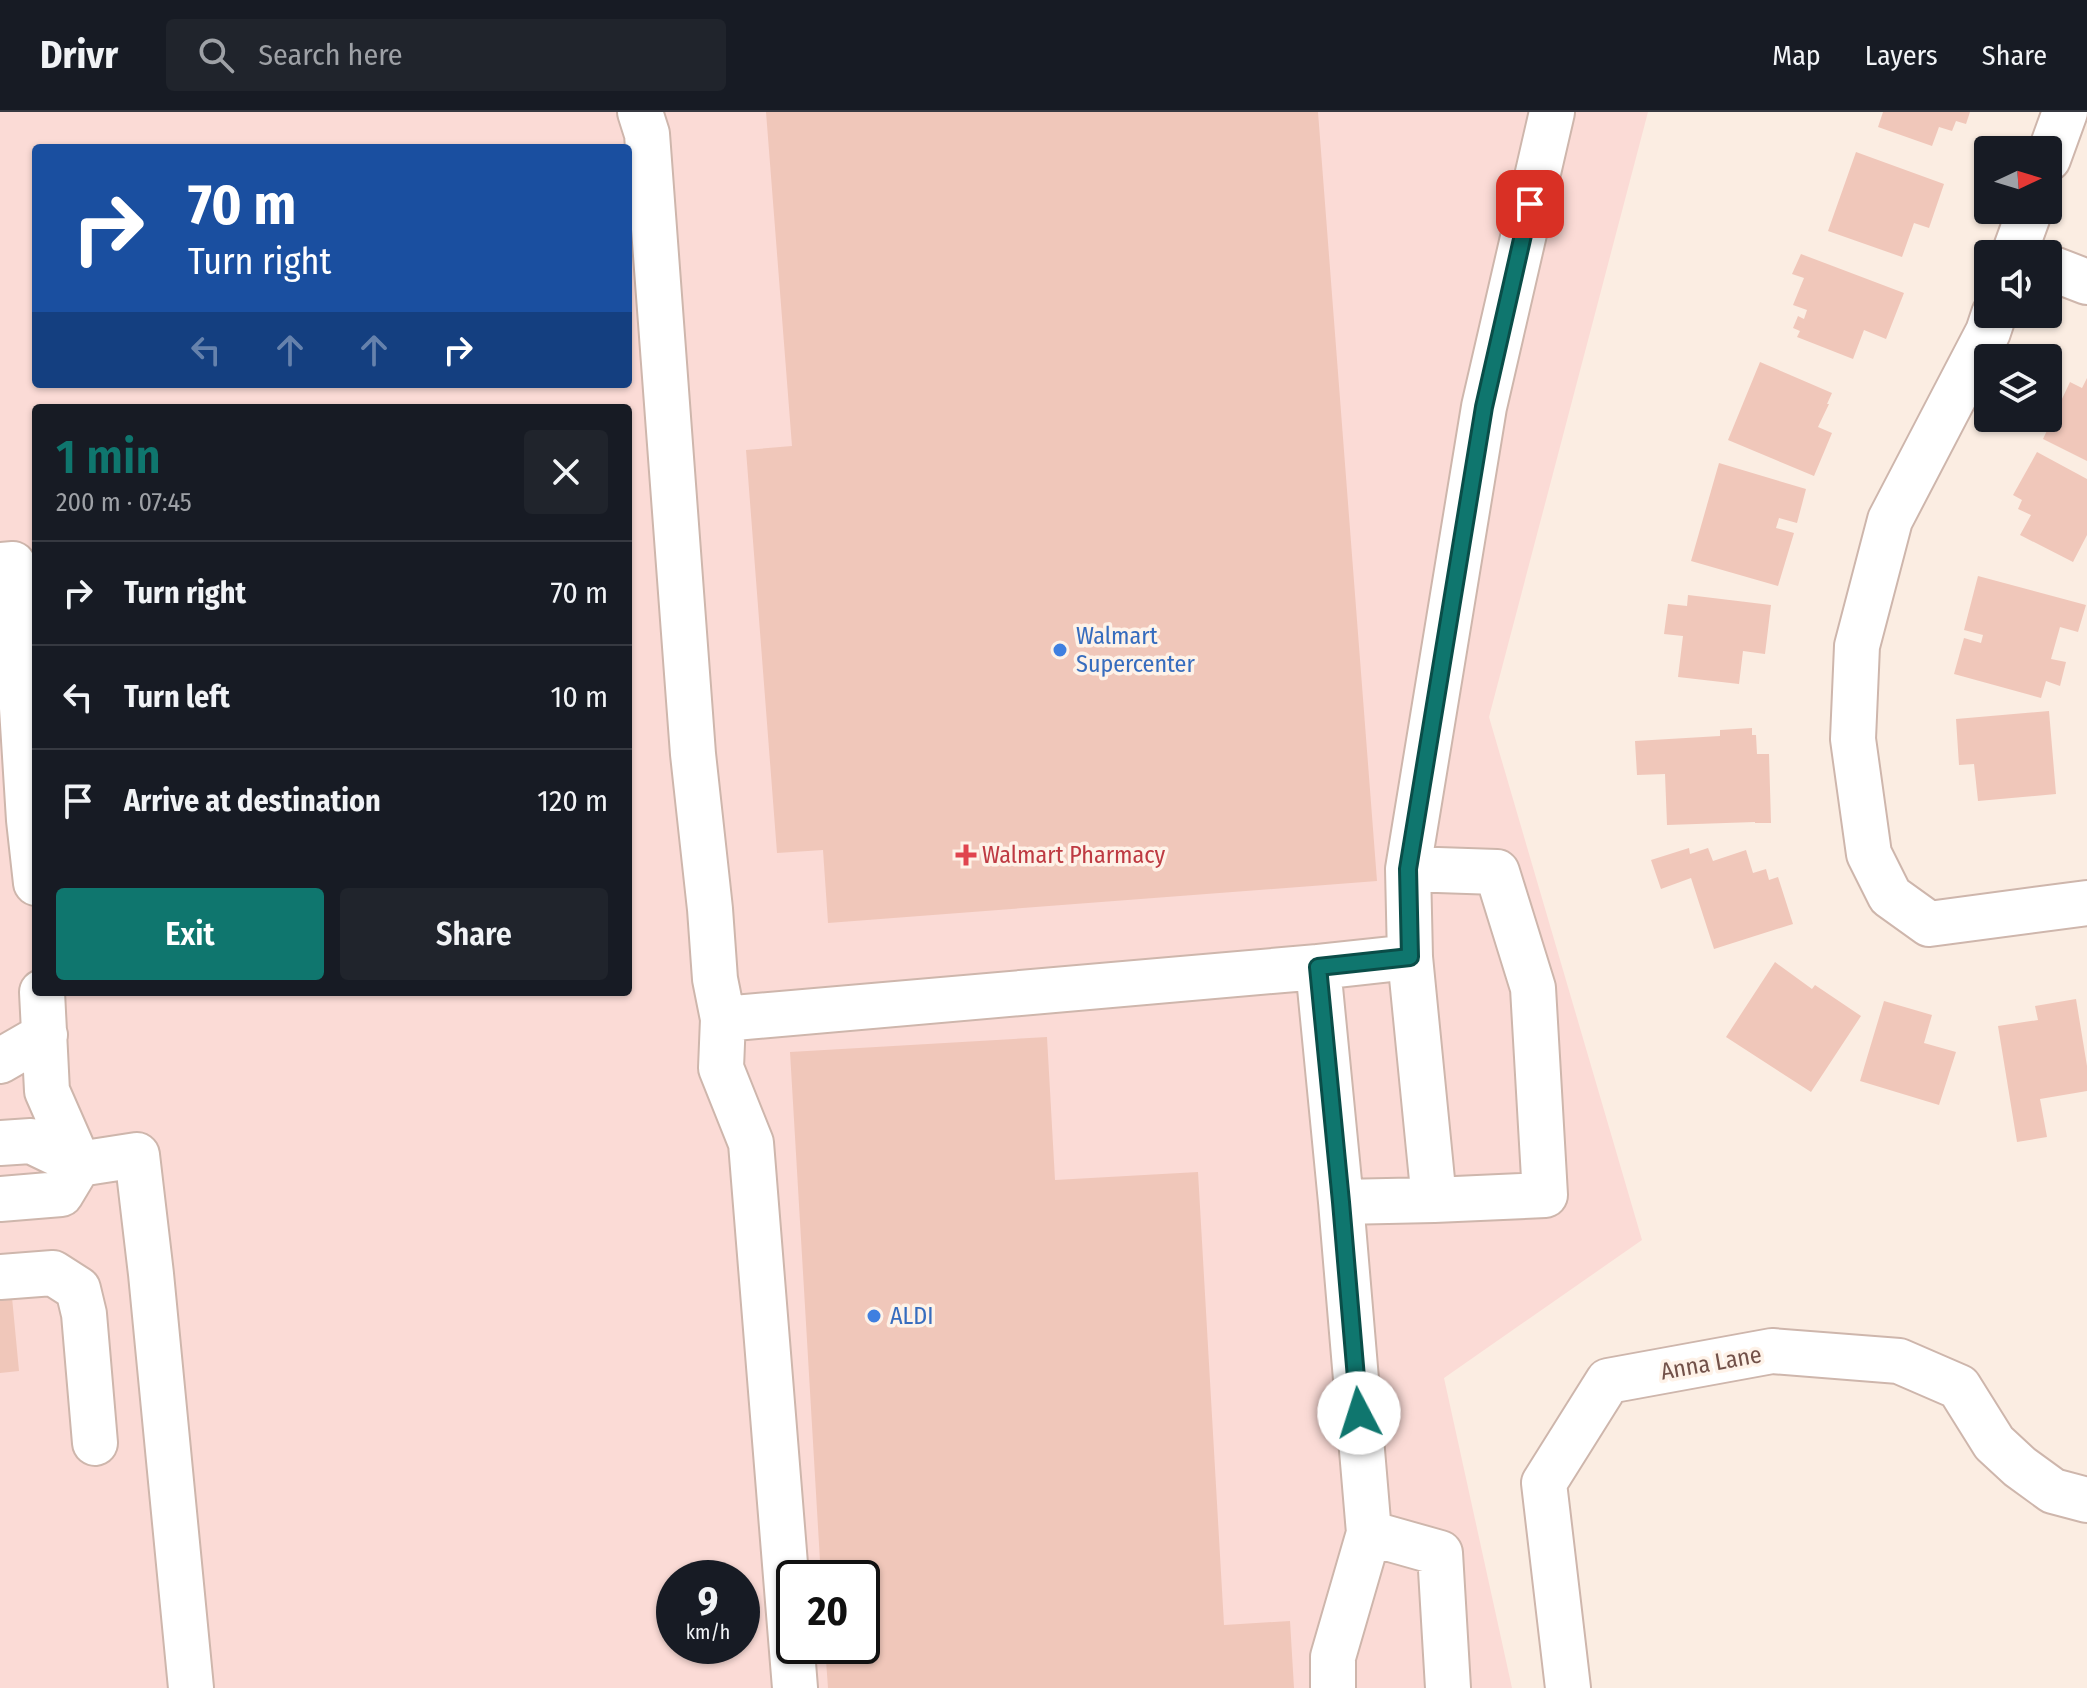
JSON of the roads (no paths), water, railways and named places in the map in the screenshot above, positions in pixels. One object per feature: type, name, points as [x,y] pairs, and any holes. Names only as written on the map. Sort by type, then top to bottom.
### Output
[{"type":"street","points":[[640,112],[647,134],[659,279],[693,754],[715,979],[723,1019],[721,1068],[751,1143],[795,1688]]},
{"type":"street","points":[[1434,1200],[1410,957],[1408,869],[1484,407],[1552,112]]},
{"type":"street","points":[[2056,136],[2065,112]]},
{"type":"street","points":[[2062,272],[2087,282]]},
{"type":"street","points":[[1989,328],[1890,520],[1857,646],[1853,739],[1869,854],[1890,896],[1929,924],[2087,903]]},
{"type":"street","points":[[0,565],[13,564],[10,648],[32,847]]},
{"type":"street","points":[[1341,1202],[1545,1195],[1533,988],[1497,872],[1408,869]]},
{"type":"street","points":[[723,1019],[1410,957]]},
{"type":"street","points":[[1318,967],[1369,1533],[1333,1657],[1333,1688]]},
{"type":"street","points":[[42,996],[47,1091],[79,1164]]},
{"type":"street","points":[[0,1061],[45,1035]]},
{"type":"street","points":[[0,1143],[31,1141],[79,1164],[137,1155],[191,1688]]},
{"type":"street","points":[[0,1199],[61,1194],[79,1164]]},
{"type":"street","points":[[0,1277],[53,1273],[78,1289],[84,1314],[95,1443]]},
{"type":"street","name":"Anna Lane","points":[[1568,1688],[1544,1483],[1608,1381],[1772,1351],[1899,1361],[1959,1387],[1994,1443],[2020,1467],[2053,1491],[2087,1500]]},
{"type":"street","points":[[1369,1533],[1440,1553],[1448,1688]]},
{"type":"place","name":"Walmart Supercenter","points":[[1060,650]]},
{"type":"place","name":"Walmart Pharmacy","points":[[966,855]]},
{"type":"place","name":"ALDI","points":[[874,1316]]}]
